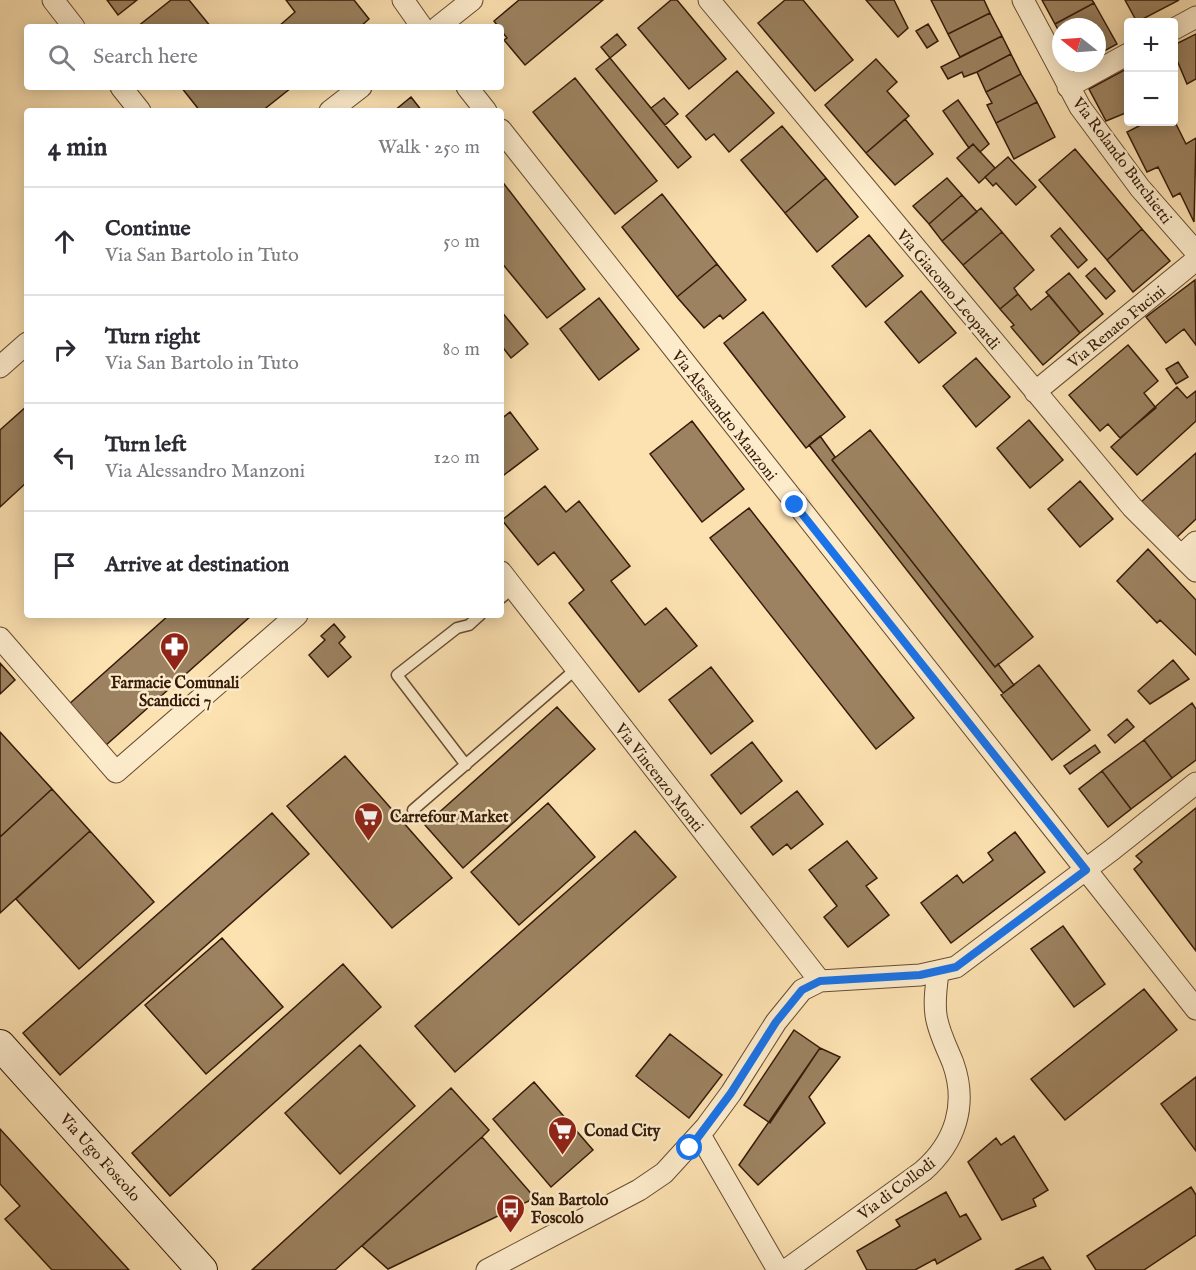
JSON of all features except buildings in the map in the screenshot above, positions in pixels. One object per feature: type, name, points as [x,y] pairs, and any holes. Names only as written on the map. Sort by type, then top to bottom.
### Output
[{"type":"street","points":[[53,0],[72,24]]},
{"type":"street","points":[[403,0],[420,24]]},
{"type":"street","points":[[442,24],[472,0]]},
{"type":"street","name":"Via Giacomo Leopardi","points":[[709,0],[1132,507],[1188,549],[1196,572]]},
{"type":"street","name":"Via Rolando Burchietti","points":[[1023,0],[1068,87],[1140,188],[1196,252]]},
{"type":"street","points":[[1178,26],[1196,17]]},
{"type":"street","points":[[1068,87],[1124,56]]},
{"type":"street","points":[[123,90],[138,108]]},
{"type":"street","points":[[334,108],[357,90]]},
{"type":"street","points":[[469,90],[484,108]]},
{"type":"street","name":"Via Alessandro Manzoni","points":[[504,134],[1196,1009]]},
{"type":"street","name":"Via Renato Fucini","points":[[1035,392],[1196,260]]},
{"type":"street","points":[[0,367],[24,346]]},
{"type":"street","name":"Via Vincenzo Monti","points":[[505,586],[576,669],[820,981]]},
{"type":"street","points":[[0,638],[116,772],[294,618]]},
{"type":"street","points":[[487,1270],[639,1190],[677,1161],[700,1135],[731,1093],[783,1013],[802,990],[820,981],[938,973],[970,958],[1196,783]]},
{"type":"street","name":"Via di Collodi","points":[[786,1270],[923,1172],[939,1156],[952,1137],[958,1112],[959,1088],[936,1015],[938,973]]},
{"type":"street","name":"Via Ugo Foscolo","points":[[0,1045],[202,1270]]},
{"type":"street","points":[[700,1135],[778,1270]]},
{"type":"lane","points":[[466,765],[396,675],[457,628],[469,625],[477,618]]},
{"type":"lane","points":[[412,810],[576,669]]},
{"type":"place","name":"Farmacie Comunali Scandicci 7","points":[[175,672]]},
{"type":"place","name":"Carrefour Market","points":[[369,842]]},
{"type":"place","name":"Conad City","points":[[563,1156]]},
{"type":"place","name":"San Bartolo Foscolo","points":[[510,1234]]},
{"type":"route","points":[[690,1148],[731,1093],[776,1022],[802,990],[820,981],[920,975],[938,973],[956,967],[985,948],[1086,870],[795,505]]}]
